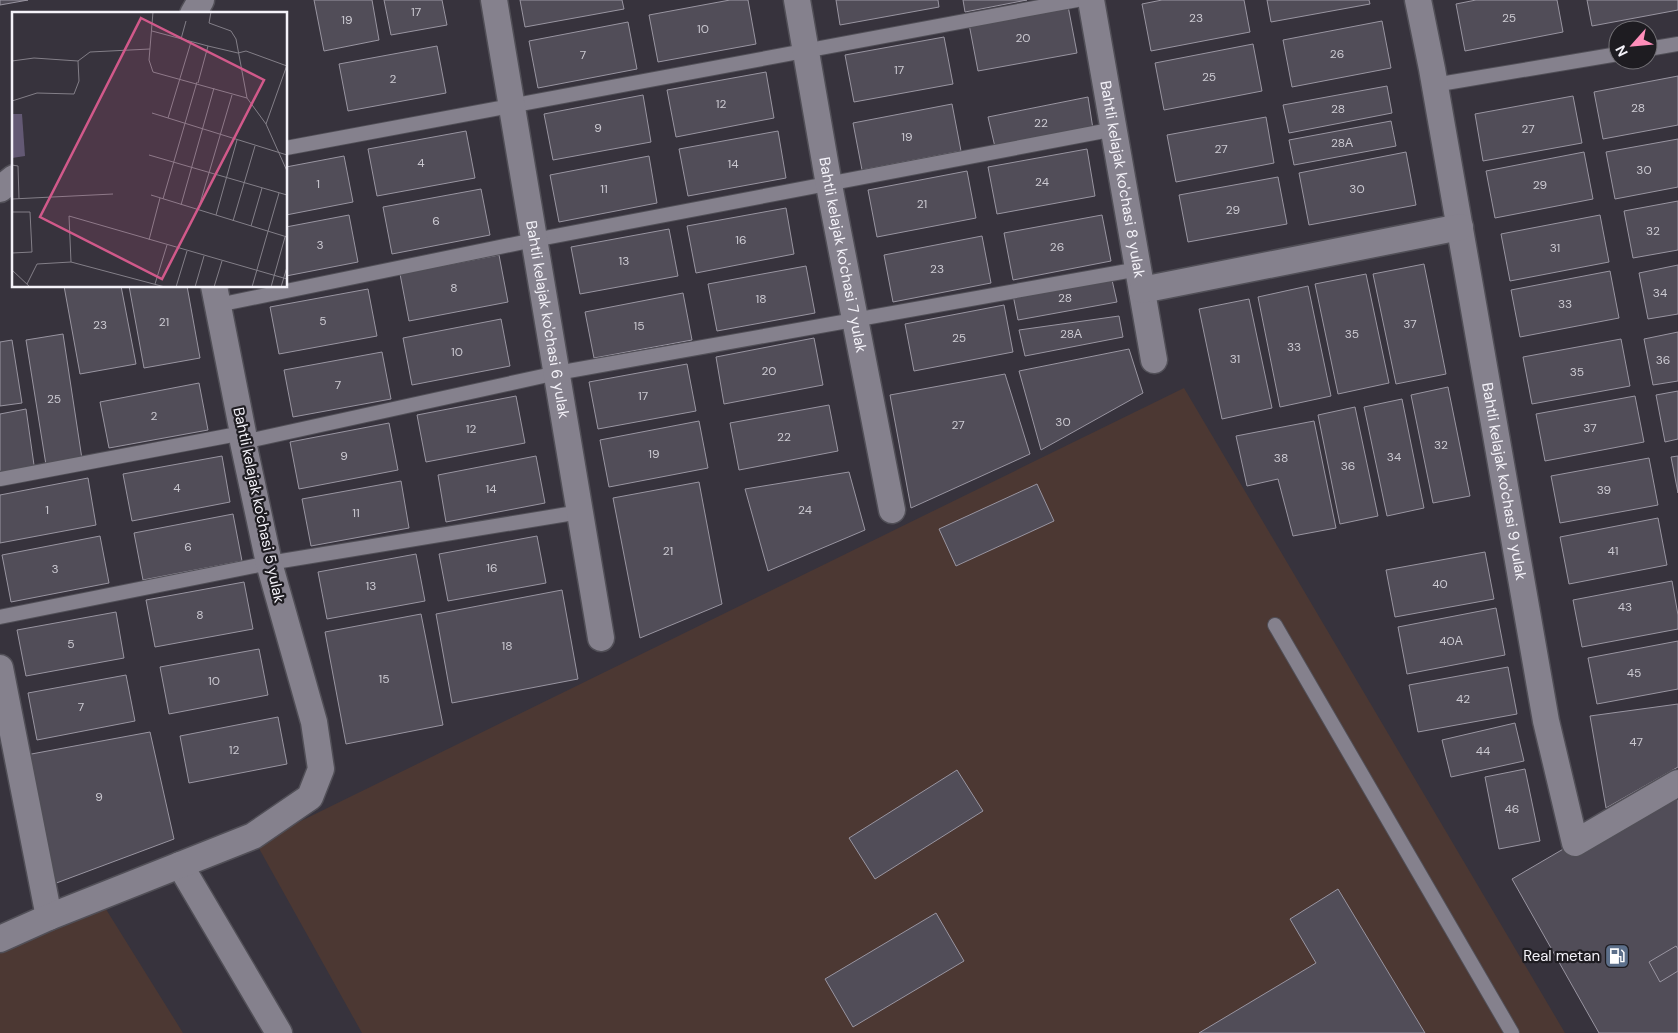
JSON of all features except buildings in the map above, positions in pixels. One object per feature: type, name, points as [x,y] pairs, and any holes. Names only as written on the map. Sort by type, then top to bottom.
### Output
[{"type":"street","points":[[194,12],[201,0]]},
{"type":"street","name":"Bahtli kelajak ko'chasi 6 yulak","points":[[494,0],[601,638]]},
{"type":"street","name":"Bahtli kelajak ko'chasi 7 yulak","points":[[797,0],[829,185],[892,510]]},
{"type":"street","name":"Bahtli kelajak ko'chasi 8 yulak","points":[[1091,0],[1154,360]]},
{"type":"street","name":"Bahtli kelajak ko'chasi 9 yulak","points":[[1418,0],[1460,227],[1546,721],[1576,843],[1678,783]]},
{"type":"street","points":[[0,189],[12,180]]},
{"type":"street","points":[[1140,280],[1460,227]]},
{"type":"street","name":"Bahtli kelajak ko'chasi 5 yulak","points":[[0,939],[253,836],[310,797],[320,769],[314,722],[269,563],[216,296]]},
{"type":"street","points":[[0,668],[2,699],[49,918]]},
{"type":"street","points":[[180,865],[279,1033]]},
{"type":"lane","points":[[288,148],[1077,0]]},
{"type":"lane","points":[[1658,47],[1678,44]]},
{"type":"lane","points":[[1434,85],[1608,56]]},
{"type":"lane","points":[[288,283],[534,240],[1115,130]]},
{"type":"lane","points":[[0,479],[243,437],[557,373],[855,320],[1140,280]]},
{"type":"lane","points":[[216,296],[261,288]]},
{"type":"lane","points":[[0,617],[269,563],[580,512]]},
{"type":"lane","points":[[1275,625],[1512,1033]]},
{"type":"shaded area","points":[[1184,388],[1565,1033],[362,1033],[256,843]]},
{"type":"shaded area","points":[[99,898],[183,1033],[0,1033],[0,949]]},
{"type":"place","name":"Real metan","points":[[1617,956]]}]
